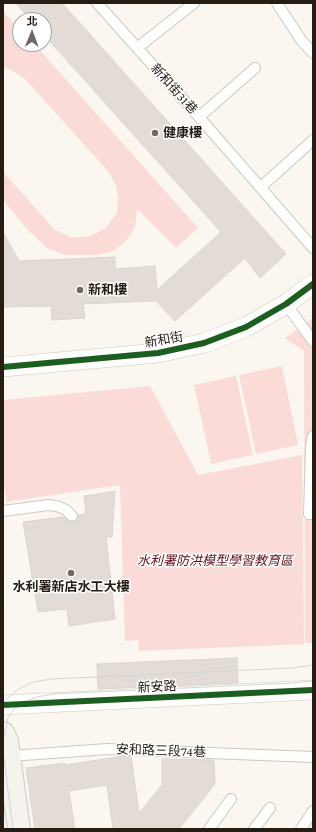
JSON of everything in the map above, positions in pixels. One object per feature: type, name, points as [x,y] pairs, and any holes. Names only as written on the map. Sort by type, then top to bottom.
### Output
[{"type":"main road","points":[[3,733],[7,741],[10,756],[19,829]]},
{"type":"street","name":"新和街","points":[[3,367],[158,353],[204,343],[246,327],[286,304],[313,284]]},
{"type":"street","name":"新安路","points":[[3,705],[313,690]]},
{"type":"lane","name":"新和街31巷","points":[[97,3],[313,248]]},
{"type":"lane","points":[[137,48],[194,3]]},
{"type":"lane","points":[[276,3],[301,40],[313,53]]},
{"type":"lane","points":[[199,117],[255,68]]},
{"type":"lane","points":[[260,187],[313,140]]},
{"type":"lane","points":[[286,304],[313,341]]},
{"type":"lane","points":[[313,436],[311,447],[309,514],[313,514]]},
{"type":"lane","points":[[3,511],[48,505],[62,508],[72,516]]},
{"type":"lane","name":"安和路三段74巷","points":[[10,756],[107,749],[313,757]]},
{"type":"lane","points":[[209,829],[231,799]]},
{"type":"lane","points":[[254,829],[270,808]]},
{"type":"lane","points":[[301,829],[313,811]]},
{"type":"green space","points":[[3,11],[12,21],[12,52],[41,52],[198,228],[176,248],[137,209],[135,227],[125,242],[113,251],[96,255],[65,255],[47,248],[26,228],[3,200],[3,172],[55,230],[73,238],[90,236],[106,228],[117,213],[118,197],[116,185],[108,171],[25,79],[13,71],[3,67]]},
{"type":"green space","points":[[313,318],[313,643],[305,643],[304,351],[285,338]]},
{"type":"green space","points":[[282,366],[298,445],[256,454],[239,375]]},
{"type":"green space","points":[[236,376],[253,455],[211,464],[194,385]]},
{"type":"green space","name":"水利署防洪模型學習教育區","points":[[150,386],[198,475],[302,455],[304,644],[139,651],[138,640],[125,641],[120,485],[6,502],[3,481],[3,400]]},
{"type":"building","points":[[15,3],[62,3],[286,254],[260,278],[245,258],[175,321],[156,301],[83,304],[85,318],[52,320],[51,306],[3,307],[3,232],[19,261],[115,257],[115,269],[155,266],[157,290],[221,232],[52,44],[52,12],[23,12]]},
{"type":"building","name":"水利署新店水工大樓","points":[[115,491],[112,537],[106,537],[115,619],[69,626],[67,609],[38,612],[23,522],[63,517],[70,522],[74,522],[77,520],[78,515],[86,514],[84,496]]},
{"type":"building","points":[[237,658],[238,683],[98,689],[97,664]]},
{"type":"building","points":[[131,756],[139,813],[162,785],[162,759],[214,760],[215,784],[179,829],[113,829],[107,785],[69,791],[75,829],[35,829],[26,768],[65,763],[65,765]]},
{"type":"tram line","points":[[3,703],[17,690],[33,682],[52,679],[292,668],[313,665]]},
{"type":"tram line","points":[[3,739],[8,718],[14,709],[24,702],[37,697],[53,694],[313,681]]},
{"type":"tram line","points":[[3,751],[13,829]]},
{"type":"cycle path","points":[[3,367],[158,353],[204,343],[246,327],[286,304],[313,284]]},
{"type":"cycle path","points":[[3,705],[313,690]]},
{"type":"place","name":"健康樓","points":[[155,133]]},
{"type":"place","name":"新和樓","points":[[80,290]]},
{"type":"place","name":"水利署新店水工大樓","points":[[71,573]]}]
